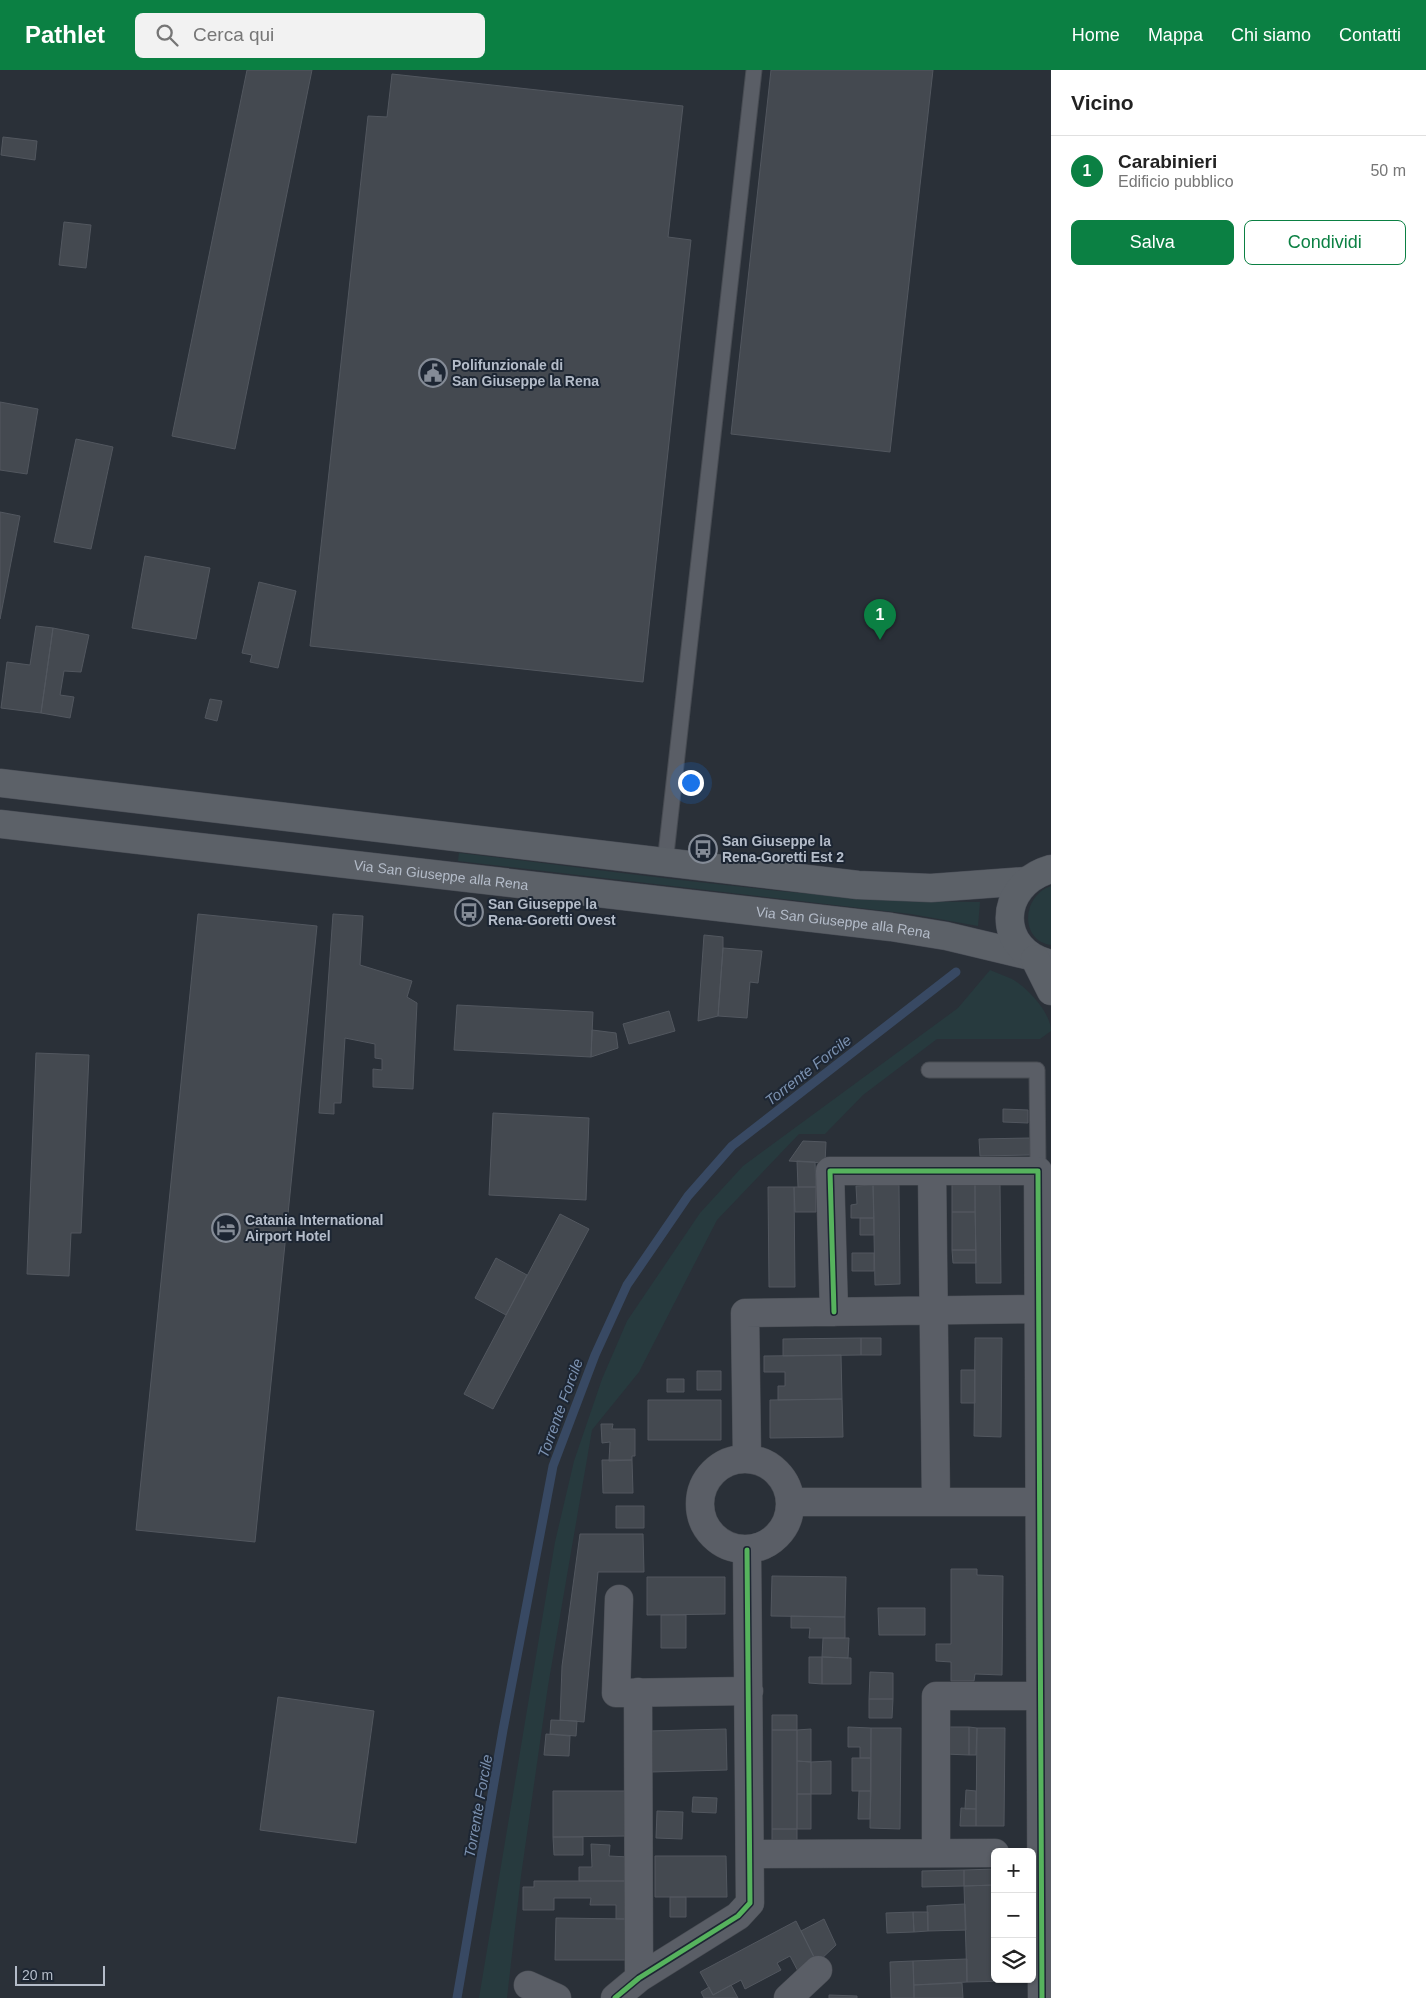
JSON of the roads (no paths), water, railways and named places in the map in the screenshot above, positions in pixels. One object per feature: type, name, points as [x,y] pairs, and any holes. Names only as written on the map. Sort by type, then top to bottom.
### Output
[{"type":"main road","points":[[0,783],[665,863],[886,887],[975,886],[1026,881]]},
{"type":"main road","points":[[326,862],[331,823]]},
{"type":"main road","name":"Via San Giuseppe alla Rena","points":[[0,824],[891,927],[946,936],[1039,960]]},
{"type":"main road","points":[[436,875],[442,836]]},
{"type":"main road","points":[[1051,869],[1038,873],[1026,881],[1015,894],[1011,906],[1010,919],[1015,938],[1039,960],[1051,990]]},
{"type":"street","points":[[834,1312],[830,1171],[1038,1171],[1038,1309],[1045,1502],[1041,1696],[1042,1998]]},
{"type":"street","points":[[932,1172],[936,1502]]},
{"type":"street","points":[[747,1458],[745,1313],[1038,1309]]},
{"type":"street","points":[[747,1458],[762,1461],[782,1477],[788,1489],[791,1502],[789,1516],[783,1529],[773,1540],[761,1547],[747,1550],[732,1548],[718,1541],[708,1531],[702,1517],[700,1503],[702,1488],[709,1475],[721,1465],[734,1459],[747,1458]]},
{"type":"street","points":[[791,1502],[1045,1502]]},
{"type":"street","points":[[615,1998],[638,1978],[738,1916],[750,1903],[747,1550]]},
{"type":"street","points":[[619,1599],[616,1692],[749,1691]]},
{"type":"street","points":[[638,1692],[638,1978]]},
{"type":"street","points":[[936,1853],[936,1696],[1041,1696]]},
{"type":"street","points":[[750,1854],[991,1853]]},
{"type":"street","points":[[788,1998],[818,1970]]},
{"type":"street","points":[[528,1985],[557,1998]]},
{"type":"lane","points":[[665,863],[754,70]]},
{"type":"lane","points":[[929,1070],[1037,1070],[1038,1171]]},
{"type":"waterway","name":"Torrente Forcile","points":[[457,1998],[503,1730],[553,1466],[595,1355],[627,1285],[688,1196],[732,1146],[956,972]]},
{"type":"place","name":"Polifunzionale di San Giuseppe la Rena","points":[[433,373]]},
{"type":"place","name":"Carabinieri","points":[[880,640]]},
{"type":"place","name":"San Giuseppe la Rena-Goretti Est 2","points":[[703,849]]},
{"type":"place","name":"San Giuseppe la Rena-Goretti Ovest","points":[[469,912]]},
{"type":"place","name":"Catania International Airport Hotel","points":[[226,1228]]}]
